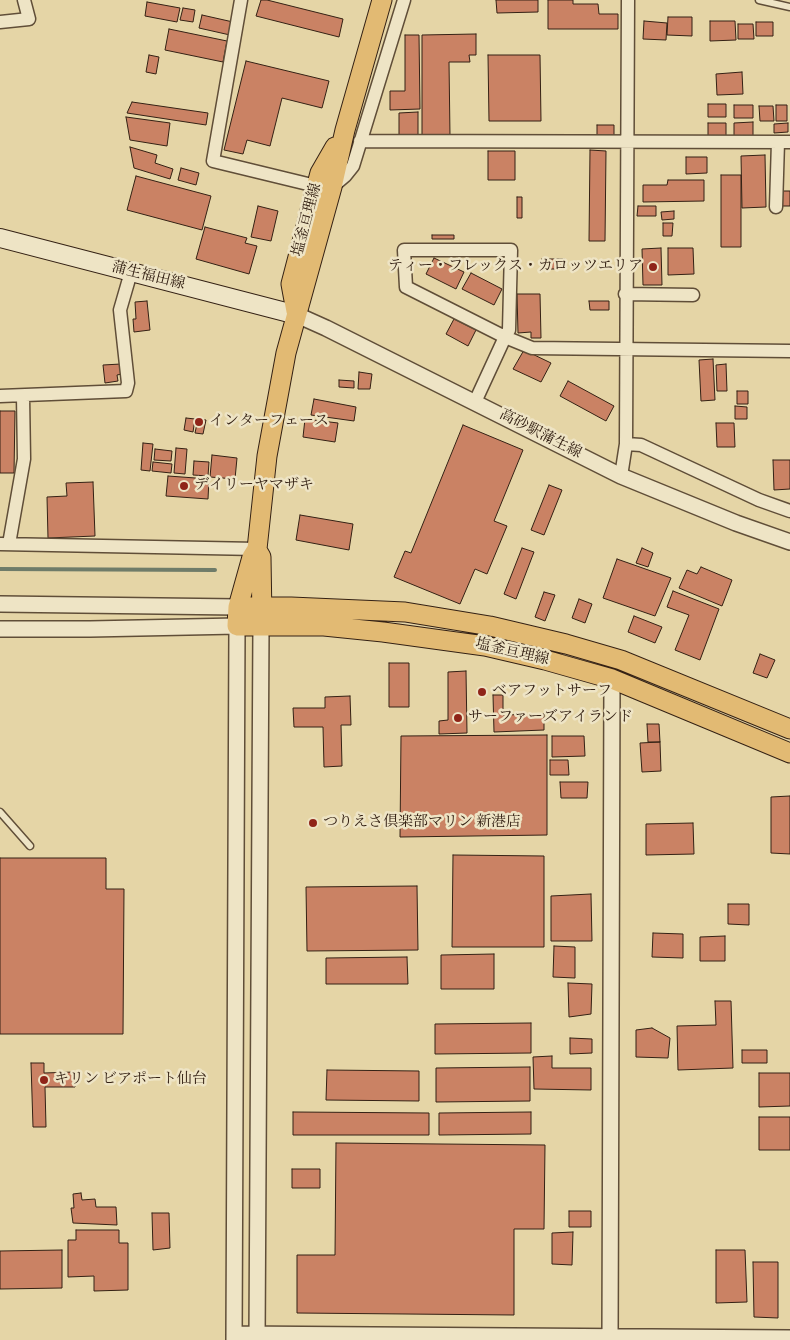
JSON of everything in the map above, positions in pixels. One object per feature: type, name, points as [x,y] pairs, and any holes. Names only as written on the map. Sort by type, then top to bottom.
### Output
[{"type":"main road","name":"塩釜亘理線","points":[[297,315],[291,284],[308,217],[316,210],[345,130],[382,0]]},
{"type":"main road","name":"塩釜亘理線","points":[[324,187],[297,315],[286,353],[268,456],[254,582],[238,607],[237,626],[324,626],[431,637],[485,646],[612,679],[790,753]]},
{"type":"main road","name":"蒲生福田線","points":[[0,238],[297,315]]},
{"type":"main road","points":[[254,582],[262,606],[261,626]]},
{"type":"main road","name":"塩釜亘理線","points":[[238,607],[262,606],[405,612],[490,626],[566,644],[620,660],[790,729]]},
{"type":"street","points":[[0,22],[29,19],[24,0]]},
{"type":"street","points":[[241,0],[213,161],[324,187],[345,176],[353,166],[404,0]]},
{"type":"street","points":[[621,476],[626,444],[625,294],[628,0]]},
{"type":"street","points":[[360,141],[784,142],[776,208]]},
{"type":"street","points":[[474,402],[505,337],[509,330],[511,250],[404,250],[406,287],[505,337],[532,348],[790,350]]},
{"type":"street","points":[[0,396],[120,392],[127,389],[128,383],[120,310],[130,272]]},
{"type":"street","points":[[625,294],[693,295]]},
{"type":"street","name":"高砂駅蒲生線","points":[[297,315],[621,476],[736,523],[790,542]]},
{"type":"street","points":[[23,396],[24,459],[4,544],[256,554]]},
{"type":"street","points":[[626,444],[641,446],[759,500],[790,511]]},
{"type":"street","points":[[0,604],[238,607]]},
{"type":"street","points":[[0,629],[237,626],[234,1337],[790,1338]]},
{"type":"street","points":[[257,1337],[261,626]]},
{"type":"street","points":[[610,1338],[612,679]]},
{"type":"lane","points":[[759,0],[790,7]]},
{"type":"lane","points":[[0,812],[30,846]]},
{"type":"building","points":[[261,0],[343,19],[339,37],[256,16]]},
{"type":"building","points":[[496,0],[538,0],[538,12],[497,13]]},
{"type":"building","points":[[548,0],[573,0],[573,4],[598,4],[599,14],[618,14],[618,29],[548,29]]},
{"type":"building","points":[[147,2],[180,8],[177,22],[145,16]]},
{"type":"building","points":[[183,8],[195,10],[193,22],[180,20]]},
{"type":"building","points":[[202,15],[233,22],[230,35],[199,28]]},
{"type":"building","points":[[668,17],[692,17],[692,36],[667,35]]},
{"type":"building","points":[[644,21],[667,23],[666,40],[643,39]]},
{"type":"building","points":[[710,21],[735,21],[736,40],[710,41]]},
{"type":"building","points":[[756,22],[773,22],[773,36],[756,36]]},
{"type":"building","points":[[738,24],[753,24],[754,39],[738,39]]},
{"type":"building","points":[[169,29],[227,41],[223,62],[165,50]]},
{"type":"building","points":[[476,34],[476,55],[469,55],[470,62],[449,62],[450,136],[422,136],[422,35]]},
{"type":"building","points":[[405,35],[419,35],[420,109],[390,110],[390,91],[405,91]]},
{"type":"building","points":[[149,55],[159,57],[156,74],[146,72]]},
{"type":"building","points":[[488,55],[540,55],[541,121],[489,121]]},
{"type":"building","points":[[246,61],[329,81],[322,108],[282,98],[270,146],[247,140],[243,154],[224,150]]},
{"type":"building","points":[[742,72],[743,94],[717,95],[716,74]]},
{"type":"building","points":[[132,102],[208,113],[206,125],[127,113]]},
{"type":"building","points":[[708,104],[726,104],[726,117],[708,117]]},
{"type":"building","points":[[734,105],[753,105],[753,118],[734,118]]},
{"type":"building","points":[[776,105],[787,105],[787,121],[776,121]]},
{"type":"building","points":[[759,106],[773,106],[774,121],[760,121]]},
{"type":"building","points":[[418,112],[418,135],[399,135],[399,113]]},
{"type":"building","points":[[126,117],[170,123],[167,146],[130,140]]},
{"type":"building","points":[[753,122],[753,136],[734,136],[734,123]]},
{"type":"building","points":[[708,123],[726,123],[726,136],[708,136]]},
{"type":"building","points":[[788,123],[788,132],[774,133],[774,124]]},
{"type":"building","points":[[597,125],[614,125],[614,136],[597,136]]},
{"type":"building","points":[[130,147],[157,155],[155,163],[173,169],[170,179],[134,168]]},
{"type":"building","points":[[590,150],[606,151],[605,241],[589,241]]},
{"type":"building","points":[[488,151],[515,151],[515,180],[488,180]]},
{"type":"building","points":[[765,155],[766,207],[742,208],[741,156]]},
{"type":"building","points":[[686,157],[707,157],[707,173],[686,174]]},
{"type":"building","points":[[181,168],[199,173],[196,185],[178,180]]},
{"type":"building","points":[[721,175],[741,175],[741,247],[721,247]]},
{"type":"building","points":[[136,176],[211,196],[202,230],[127,210]]},
{"type":"building","points":[[668,180],[704,180],[704,201],[643,202],[643,185],[667,185]]},
{"type":"building","points":[[780,191],[790,191],[790,206],[780,206]]},
{"type":"building","points":[[517,197],[522,197],[522,218],[517,218]]},
{"type":"building","points":[[258,206],[278,211],[271,241],[251,237]]},
{"type":"building","points":[[638,206],[656,206],[656,216],[637,216]]},
{"type":"building","points":[[674,211],[674,219],[662,220],[661,212]]},
{"type":"building","points":[[663,223],[673,223],[672,236],[663,236]]},
{"type":"building","points":[[205,227],[247,238],[245,243],[257,246],[249,274],[196,259]]},
{"type":"building","points":[[432,235],[454,235],[454,239],[432,239]]},
{"type":"building","points":[[661,248],[662,285],[643,285],[642,249]]},
{"type":"building","points":[[668,248],[693,248],[694,274],[668,275]]},
{"type":"building","points":[[434,258],[464,272],[456,289],[426,274]]},
{"type":"building","points":[[542,259],[565,259],[565,269],[542,269]]},
{"type":"building","points":[[471,273],[502,289],[494,305],[462,289]]},
{"type":"building","points":[[517,294],[540,294],[541,338],[531,338],[531,332],[518,333]]},
{"type":"building","points":[[147,301],[150,330],[134,332],[133,319],[136,319],[135,302]]},
{"type":"building","points":[[589,301],[609,301],[609,310],[590,310]]},
{"type":"building","points":[[454,319],[476,330],[468,346],[446,334]]},
{"type":"building","points":[[524,350],[551,363],[541,382],[513,369]]},
{"type":"building","points":[[713,359],[715,400],[701,401],[699,360]]},
{"type":"building","points":[[121,364],[122,374],[117,375],[118,381],[105,383],[103,365]]},
{"type":"building","points":[[726,364],[727,391],[717,391],[716,365]]},
{"type":"building","points":[[359,372],[372,374],[370,389],[358,389]]},
{"type":"building","points":[[339,380],[354,381],[354,388],[339,387]]},
{"type":"building","points":[[568,381],[614,406],[606,421],[560,396]]},
{"type":"building","points":[[737,391],[748,391],[748,404],[737,404]]},
{"type":"building","points":[[314,399],[356,407],[354,421],[311,415]]},
{"type":"building","points":[[735,406],[747,407],[747,419],[735,419]]},
{"type":"building","points":[[0,411],[15,411],[14,473],[0,473]]},
{"type":"building","points":[[186,418],[195,419],[193,432],[184,430]]},
{"type":"building","points":[[198,419],[206,420],[203,434],[195,433]]},
{"type":"building","points":[[305,419],[338,423],[335,442],[303,437]]},
{"type":"building","points":[[716,423],[734,423],[735,447],[717,447]]},
{"type":"building","points":[[463,425],[523,450],[494,521],[507,526],[487,574],[475,569],[460,604],[394,577],[405,551],[411,553]]},
{"type":"building","points":[[143,443],[153,444],[150,471],[141,470]]},
{"type":"building","points":[[176,448],[187,449],[185,474],[174,473]]},
{"type":"building","points":[[155,449],[172,451],[171,461],[154,460]]},
{"type":"building","points":[[212,455],[237,458],[235,479],[210,477]]},
{"type":"building","points":[[773,460],[790,460],[790,489],[774,490]]},
{"type":"building","points":[[194,461],[209,462],[208,476],[193,475]]},
{"type":"building","points":[[153,462],[172,464],[171,473],[152,471]]},
{"type":"building","points":[[168,476],[209,479],[208,499],[166,496]]},
{"type":"building","points":[[93,482],[95,536],[48,538],[47,497],[67,496],[66,483]]},
{"type":"building","points":[[549,485],[562,490],[544,535],[531,530]]},
{"type":"building","points":[[300,515],[353,524],[349,550],[296,540]]},
{"type":"building","points":[[522,548],[534,552],[516,599],[504,594]]},
{"type":"building","points":[[642,548],[653,553],[648,567],[636,563]]},
{"type":"building","points":[[617,559],[671,578],[655,616],[603,598]]},
{"type":"building","points":[[701,567],[732,580],[722,606],[679,588],[687,570],[697,574]]},
{"type":"building","points":[[673,591],[719,609],[700,660],[675,650],[689,615],[667,607]]},
{"type":"building","points":[[544,592],[555,595],[545,621],[535,617]]},
{"type":"building","points":[[579,599],[592,604],[585,623],[572,618]]},
{"type":"building","points":[[634,616],[662,627],[655,643],[628,632]]},
{"type":"building","points":[[760,654],[775,660],[767,678],[753,673]]},
{"type":"building","points":[[389,663],[409,663],[409,707],[389,707]]},
{"type":"building","points":[[466,671],[467,733],[439,734],[439,721],[448,720],[448,672]]},
{"type":"building","points":[[493,695],[503,695],[503,715],[544,714],[544,730],[494,732]]},
{"type":"building","points":[[350,696],[351,725],[341,725],[342,766],[324,767],[323,727],[294,727],[293,708],[325,708],[325,697]]},
{"type":"building","points":[[647,724],[659,724],[660,742],[648,742]]},
{"type":"building","points":[[547,735],[547,835],[400,837],[401,736]]},
{"type":"building","points":[[552,736],[584,736],[585,756],[552,757]]},
{"type":"building","points":[[660,742],[661,771],[642,772],[640,743]]},
{"type":"building","points":[[550,760],[568,760],[569,775],[550,775]]},
{"type":"building","points":[[560,782],[588,782],[587,798],[561,798]]},
{"type":"building","points":[[790,796],[790,854],[771,853],[771,797]]},
{"type":"building","points":[[693,823],[694,854],[646,855],[646,824]]},
{"type":"building","points":[[453,855],[544,856],[544,947],[452,947]]},
{"type":"building","points":[[0,858],[106,858],[106,889],[124,889],[123,1034],[0,1034]]},
{"type":"building","points":[[417,886],[418,950],[307,951],[306,887]]},
{"type":"building","points":[[591,894],[592,941],[551,941],[551,896]]},
{"type":"building","points":[[728,904],[749,904],[749,925],[728,924]]},
{"type":"building","points":[[653,933],[683,934],[683,958],[652,957]]},
{"type":"building","points":[[725,936],[725,961],[700,961],[700,937]]},
{"type":"building","points":[[554,946],[575,947],[575,978],[553,977]]},
{"type":"building","points":[[494,954],[494,989],[441,989],[441,955]]},
{"type":"building","points":[[407,957],[408,984],[326,984],[326,958]]},
{"type":"building","points":[[568,983],[592,984],[591,1014],[569,1017]]},
{"type":"building","points":[[715,1001],[731,1001],[733,1068],[678,1070],[677,1026],[716,1025]]},
{"type":"building","points":[[531,1023],[531,1053],[435,1054],[435,1024]]},
{"type":"building","points":[[652,1028],[670,1038],[668,1058],[636,1057],[636,1030]]},
{"type":"building","points":[[570,1038],[592,1039],[592,1053],[570,1054]]},
{"type":"building","points":[[742,1050],[767,1050],[767,1063],[742,1063]]},
{"type":"building","points":[[552,1056],[552,1068],[591,1068],[591,1090],[534,1089],[533,1057]]},
{"type":"building","points":[[31,1063],[44,1063],[44,1073],[74,1072],[75,1087],[45,1087],[46,1127],[33,1127]]},
{"type":"building","points":[[530,1067],[530,1101],[436,1102],[436,1068]]},
{"type":"building","points":[[327,1070],[419,1071],[419,1101],[326,1100]]},
{"type":"building","points":[[759,1073],[790,1073],[790,1106],[759,1107]]},
{"type":"building","points":[[293,1112],[429,1113],[429,1135],[293,1135]]},
{"type":"building","points":[[531,1112],[531,1134],[439,1135],[439,1113]]},
{"type":"building","points":[[759,1117],[790,1117],[790,1150],[759,1150]]},
{"type":"building","points":[[336,1143],[545,1145],[544,1229],[514,1229],[514,1315],[297,1313],[297,1255],[335,1255]]},
{"type":"building","points":[[292,1169],[320,1169],[320,1188],[292,1188]]},
{"type":"building","points":[[81,1193],[82,1200],[95,1199],[96,1207],[116,1207],[117,1225],[73,1223],[71,1208],[74,1208],[73,1194]]},
{"type":"building","points":[[569,1211],[591,1211],[591,1227],[569,1227]]},
{"type":"building","points":[[152,1213],[169,1213],[170,1248],[153,1250]]},
{"type":"building","points":[[76,1230],[119,1230],[119,1243],[128,1243],[128,1290],[94,1291],[94,1276],[68,1277],[68,1240],[76,1240]]},
{"type":"building","points":[[573,1232],[572,1265],[552,1264],[552,1233]]},
{"type":"building","points":[[62,1250],[62,1288],[0,1289],[0,1251]]},
{"type":"building","points":[[716,1250],[745,1250],[747,1302],[716,1303]]},
{"type":"building","points":[[753,1262],[778,1262],[778,1318],[754,1317]]},
{"type":"waterway","points":[[0,569],[215,570]]},
{"type":"place","name":"ティー・フレックス・カロッツエリア","points":[[653,267]]},
{"type":"place","name":"インターフェース","points":[[199,422]]},
{"type":"place","name":"デイリーヤマザキ","points":[[184,486]]},
{"type":"place","name":"ベアフットサーフ","points":[[482,692]]},
{"type":"place","name":"サーファーズアイランド","points":[[458,718]]},
{"type":"place","name":"つりえさ倶楽部マリン 新港店","points":[[313,823]]},
{"type":"place","name":"キリン ビアポート仙台","points":[[44,1080]]}]
